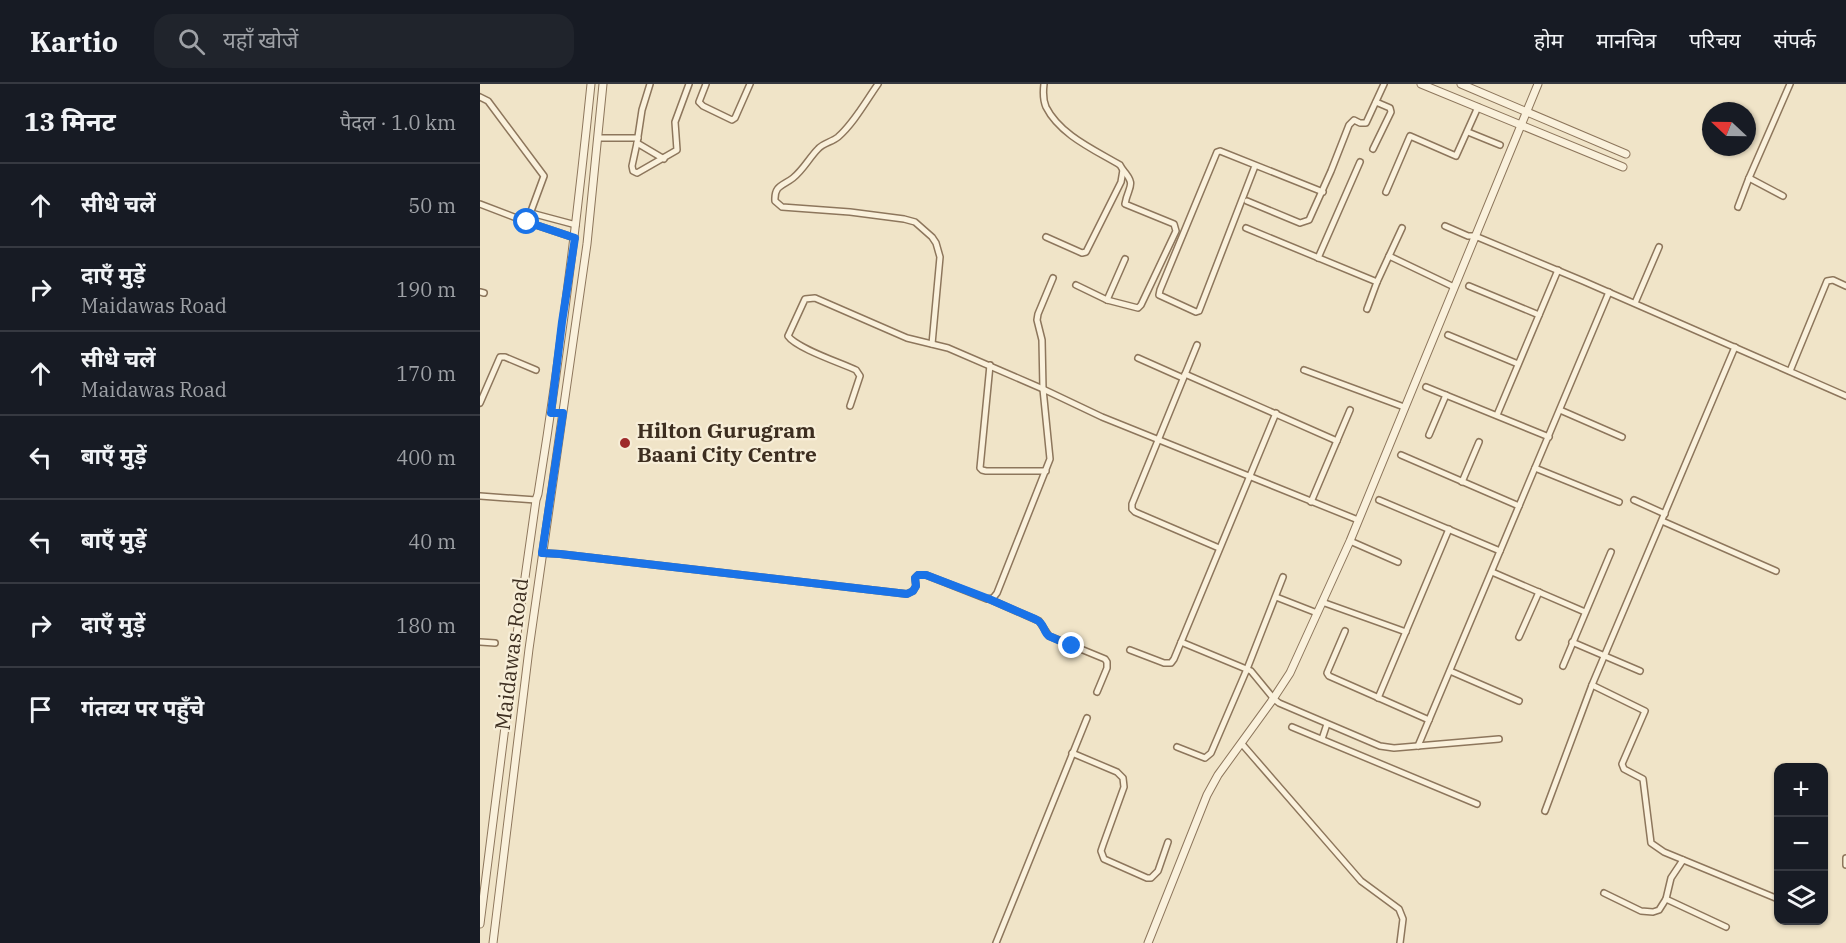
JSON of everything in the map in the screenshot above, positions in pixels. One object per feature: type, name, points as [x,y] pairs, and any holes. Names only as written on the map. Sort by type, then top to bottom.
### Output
[{"type":"street","name":"Maidawas Road","points":[[480,924],[515,648],[575,238],[591,84]]},
{"type":"street","name":"Maidawas Road","points":[[493,943],[542,553],[587,244],[603,84]]},
{"type":"street","points":[[650,84],[642,110],[632,166],[633,171],[637,173],[677,150],[675,122],[689,84]]},
{"type":"street","points":[[706,84],[699,102],[732,120],[750,84]]},
{"type":"street","points":[[878,84],[840,136],[819,147],[806,166],[777,189],[775,201],[782,207],[904,219],[919,225],[936,243],[940,257],[932,344]]},
{"type":"street","points":[[1044,84],[1044,100],[1058,123],[1070,134],[1120,165],[1131,178],[1132,182],[1125,204],[1174,224],[1176,231],[1138,308],[1107,300],[1076,285]]},
{"type":"street","points":[[1247,201],[1300,224],[1306,222],[1312,216],[1323,192],[1349,125],[1354,120],[1366,123],[1384,84]]},
{"type":"street","points":[[1421,84],[1623,167]]},
{"type":"street","points":[[1461,84],[1626,154]]},
{"type":"street","points":[[1148,943],[1207,795],[1290,673],[1350,541],[1538,84]]},
{"type":"street","points":[[1738,207],[1790,84]]},
{"type":"street","points":[[480,97],[488,101],[544,176],[527,222]]},
{"type":"street","points":[[1373,149],[1391,111],[1390,108],[1376,102]]},
{"type":"street","points":[[1386,192],[1410,136],[1455,156],[1458,155],[1478,107]]},
{"type":"street","points":[[1468,132],[1500,145]]},
{"type":"street","points":[[598,138],[637,140],[664,159]]},
{"type":"street","points":[[1255,166],[1199,311],[1196,312],[1160,295],[1160,290],[1215,154],[1220,151],[1323,192]]},
{"type":"street","points":[[1318,258],[1360,162]]},
{"type":"street","points":[[1046,237],[1082,253],[1086,252],[1121,182],[1123,170]]},
{"type":"street","points":[[1749,178],[1783,196]]},
{"type":"street","points":[[480,204],[575,238]]},
{"type":"street","points":[[531,213],[576,225]]},
{"type":"street","points":[[1445,226],[1558,270],[1846,396]]},
{"type":"street","points":[[1246,228],[1377,282]]},
{"type":"street","points":[[1367,309],[1402,228]]},
{"type":"street","points":[[1635,303],[1659,247]]},
{"type":"street","points":[[1389,256],[1454,287]]},
{"type":"street","points":[[1107,300],[1125,259]]},
{"type":"street","points":[[1497,416],[1558,270]]},
{"type":"street","points":[[989,599],[998,593],[1046,471],[1050,452],[1043,388],[1042,340],[1037,320],[1053,278]]},
{"type":"street","points":[[1790,371],[1827,281],[1833,280],[1846,286]]},
{"type":"street","points":[[1469,286],[1539,315]]},
{"type":"street","points":[[1418,746],[1609,292]]},
{"type":"street","points":[[850,406],[860,376],[856,370],[802,347],[790,340],[788,336],[805,299],[815,298],[907,338],[948,348],[1043,388],[1102,417],[1358,520]]},
{"type":"street","points":[[1448,335],[1518,364]]},
{"type":"street","points":[[1197,345],[1157,440],[1132,509],[1219,548]]},
{"type":"street","points":[[1545,811],[1592,685],[1735,347]]},
{"type":"street","points":[[480,403],[500,357],[536,370]]},
{"type":"street","points":[[1138,358],[1276,413],[1337,441]]},
{"type":"street","points":[[990,365],[980,468],[986,471],[1046,471]]},
{"type":"street","points":[[1304,370],[1404,407]]},
{"type":"street","points":[[1426,387],[1549,437]]},
{"type":"street","points":[[1429,435],[1446,395]]},
{"type":"street","points":[[1311,502],[1350,410]]},
{"type":"street","points":[[1560,410],[1622,437]]},
{"type":"street","points":[[551,413],[563,413]]},
{"type":"street","points":[[1130,650],[1168,664],[1174,659],[1276,413]]},
{"type":"street","points":[[1462,482],[1479,442]]},
{"type":"street","points":[[1401,455],[1519,506]]},
{"type":"street","points":[[1536,468],[1619,502]]},
{"type":"street","points":[[480,496],[536,500]]},
{"type":"street","points":[[1379,500],[1500,551]]},
{"type":"street","points":[[1634,500],[1665,514]]},
{"type":"street","points":[[1662,521],[1776,571]]},
{"type":"street","points":[[1378,698],[1449,529]]},
{"type":"street","points":[[1350,541],[1398,562]]},
{"type":"street","points":[[1563,666],[1611,552]]},
{"type":"street","points":[[542,553],[907,594],[916,586],[915,578],[918,575],[926,575],[1039,621],[1049,636],[1105,659],[1107,668],[1097,692]]},
{"type":"street","points":[[1492,572],[1585,612]]},
{"type":"street","points":[[1177,747],[1201,757],[1209,756],[1247,669],[1283,577]]},
{"type":"street","points":[[1519,637],[1539,592]]},
{"type":"street","points":[[1276,597],[1317,613]]},
{"type":"street","points":[[1322,602],[1406,632]]},
{"type":"street","points":[[1345,631],[1328,673],[1329,676],[1429,720]]},
{"type":"street","points":[[480,642],[495,644]]},
{"type":"street","points":[[1181,642],[1247,669],[1255,674],[1274,699],[1327,724],[1387,748],[1499,739]]},
{"type":"street","points":[[1572,642],[1640,671]]},
{"type":"street","points":[[1450,671],[1519,701]]},
{"type":"street","points":[[1592,685],[1644,710],[1645,713],[1622,764],[1624,769],[1643,779],[1651,843],[1664,852],[1774,897]]},
{"type":"street","points":[[996,943],[1087,718]]},
{"type":"street","points":[[1322,740],[1327,724]]},
{"type":"street","points":[[1292,727],[1476,804]]},
{"type":"street","points":[[1242,744],[1361,881],[1399,909],[1403,919],[1400,943]]},
{"type":"street","points":[[1072,753],[1116,772],[1123,778],[1122,794],[1102,845],[1101,851],[1104,859],[1151,878],[1158,871],[1168,842]]},
{"type":"street","points":[[1846,858],[1846,865]]},
{"type":"street","points":[[1604,893],[1641,911],[1659,910],[1666,899],[1671,878],[1683,860]]},
{"type":"street","points":[[1666,899],[1726,927]]},
{"type":"place","name":"Hilton Gurugram Baani City Centre","points":[[625,443]]},
{"type":"route","points":[[527,222],[575,238],[551,413],[563,413],[542,553],[907,594],[910,594],[916,586],[915,578],[918,575],[926,575],[1035,619],[1042,623],[1046,634],[1072,646]]}]
